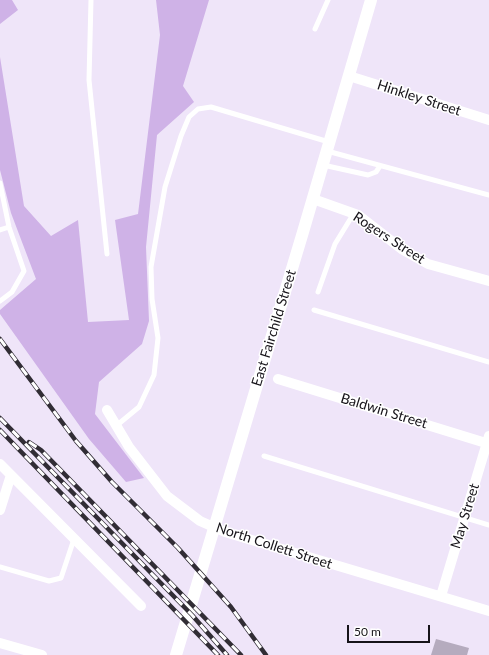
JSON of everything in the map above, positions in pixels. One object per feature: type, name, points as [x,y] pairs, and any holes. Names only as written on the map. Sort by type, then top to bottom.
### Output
[{"type":"street","name":"East Fairchild Street","points":[[176,655],[313,199],[370,0]]},
{"type":"street","name":"Hinkley Street","points":[[349,76],[489,120]]},
{"type":"street","name":"Rogers Street","points":[[313,199],[354,213],[403,250],[428,264],[489,281]]},
{"type":"street","name":"Baldwin Street","points":[[278,379],[488,441]]},
{"type":"street","name":"North Collett Street","points":[[107,410],[129,447],[167,496],[200,521],[225,532],[489,611]]},
{"type":"street","name":"May Street","points":[[441,596],[488,441]]},
{"type":"street","points":[[0,464],[141,606]]},
{"type":"street","points":[[0,510],[11,475]]},
{"type":"street","points":[[0,643],[42,655]]},
{"type":"lane","points":[[91,0],[89,80],[107,254]]},
{"type":"lane","points":[[316,29],[328,0]]},
{"type":"lane","points":[[116,426],[139,407],[154,375],[158,338],[152,299],[151,267],[165,187],[181,136],[189,117],[198,109],[211,107],[328,146],[380,166],[489,194]]},
{"type":"lane","points":[[322,165],[368,175],[376,172],[380,166]]},
{"type":"lane","points":[[0,183],[9,227],[24,271],[12,292],[0,301]]},
{"type":"lane","points":[[318,292],[335,244],[354,213]]},
{"type":"lane","points":[[0,230],[9,227]]},
{"type":"lane","points":[[314,310],[489,362]]},
{"type":"lane","points":[[264,456],[489,525]]},
{"type":"lane","points":[[0,567],[49,581],[61,578],[74,538]]},
{"type":"shaded area","points":[[0,0],[12,0],[18,10],[0,24]]},
{"type":"shaded area","points":[[156,0],[209,0],[183,86],[194,102],[157,135],[146,247],[149,321],[142,344],[99,382],[95,414],[144,478],[126,482],[89,439],[0,314],[0,310],[36,279],[11,213],[0,170],[0,57],[24,206],[51,236],[78,220],[88,322],[129,320],[115,220],[138,214],[160,35]]},
{"type":"building","points":[[436,639],[469,648],[467,655],[431,655]]},
{"type":"railway","points":[[0,339],[76,441],[112,482],[178,548],[231,607],[266,655]]},
{"type":"railway","points":[[0,418],[192,615],[227,655]]},
{"type":"railway","points":[[0,430],[218,655]]},
{"type":"railway","points":[[29,442],[41,450],[241,655]]}]
